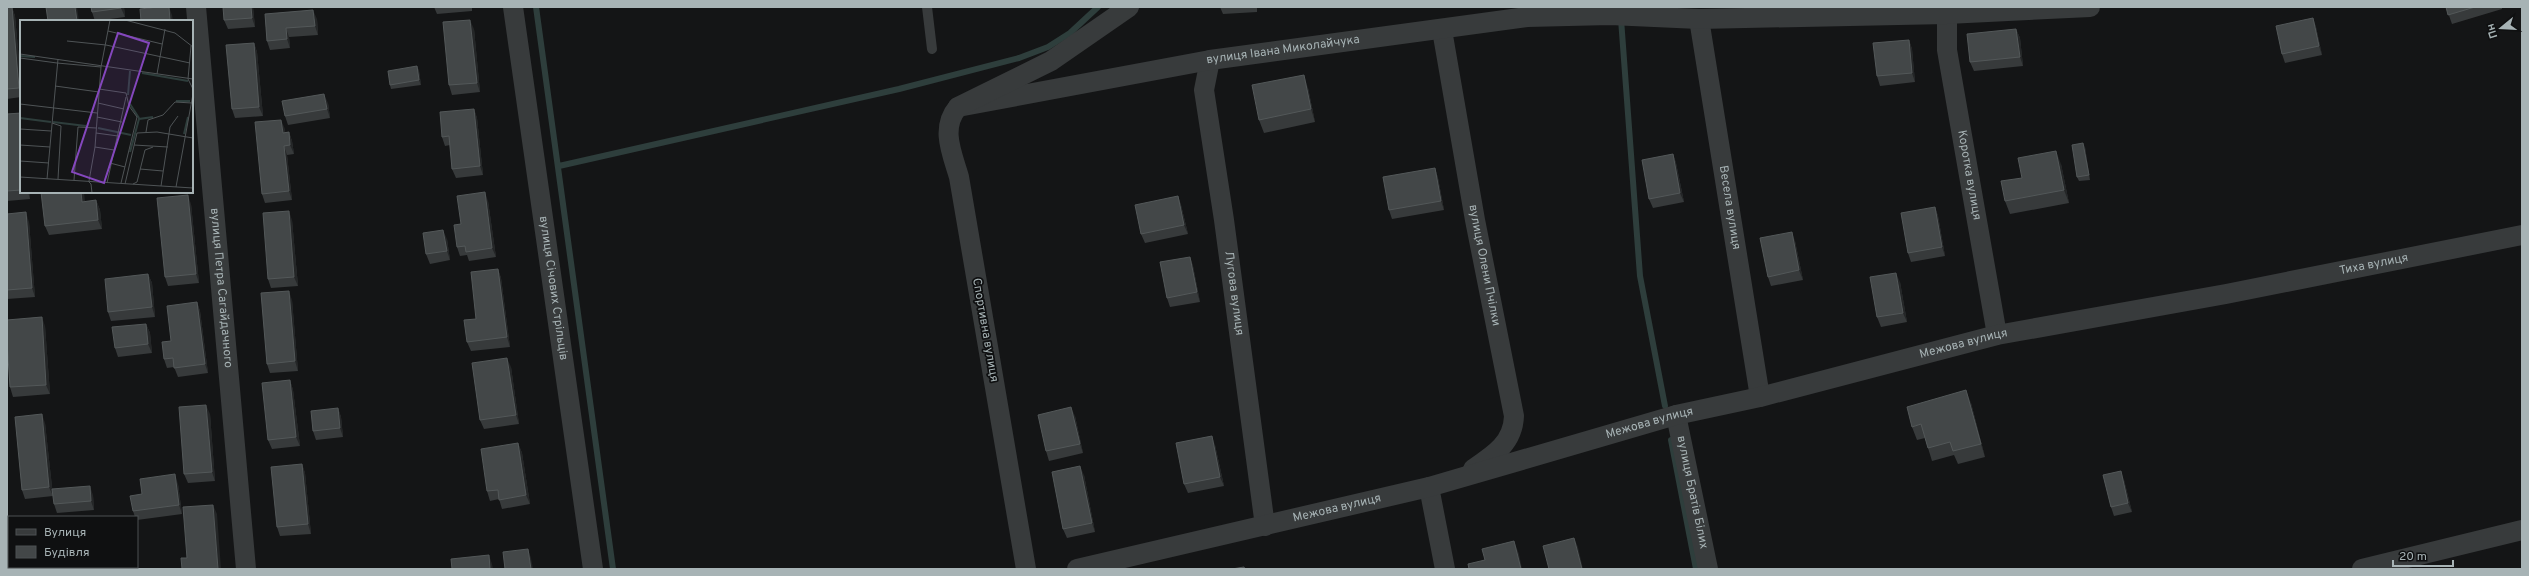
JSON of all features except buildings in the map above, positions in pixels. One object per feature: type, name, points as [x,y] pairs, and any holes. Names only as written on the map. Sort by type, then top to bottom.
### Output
[{"type":"street","name":"вулиця Петра Сагайдачного","points":[[196,7],[246,569]]},
{"type":"street","name":"вулиця Січових Стрільців","points":[[513,7],[593,569]]},
{"type":"street","points":[[964,104],[1051,61],[1129,7]]},
{"type":"street","name":"вулиця Івана Миколайчука","points":[[964,104],[1210,60],[1442,30],[1527,16],[1619,15],[1698,19],[1947,14],[2090,7]]},
{"type":"street","name":"Коротка вулиця","points":[[1947,14],[1947,50],[1998,335]]},
{"type":"street","name":"Весела вулиця","points":[[1698,19],[1760,396]]},
{"type":"street","name":"вулиця Олени Пчілки","points":[[1442,30],[1475,220],[1514,416],[1513,429],[1509,440],[1490,458],[1461,478]]},
{"type":"street","name":"Лугова вулиця","points":[[1210,60],[1204,90],[1224,220],[1265,526]]},
{"type":"street","name":"Спортивна вулиця","points":[[964,104],[951,116],[948,128],[949,141],[959,177],[1026,569]]},
{"type":"street","name":"Тиха вулиця","points":[[2226,294],[2522,235]]},
{"type":"street","name":"Межова вулиця","points":[[1077,569],[1429,487],[1676,415],[1760,396],[1998,335],[2226,294]]},
{"type":"street","name":"вулиця Братів Білих","points":[[1676,415],[1708,569]]},
{"type":"street","points":[[1429,487],[1445,569]]},
{"type":"street","points":[[2362,569],[2522,530]]},
{"type":"lane","points":[[927,7],[932,49]]},
{"type":"waterway","points":[[536,7],[613,569]]},
{"type":"waterway","points":[[559,166],[899,89],[1019,58],[1048,47],[1070,33],[1098,7]]},
{"type":"waterway","points":[[1621,19],[1640,276],[1665,406]]},
{"type":"waterway","points":[[1671,440],[1696,569]]}]
